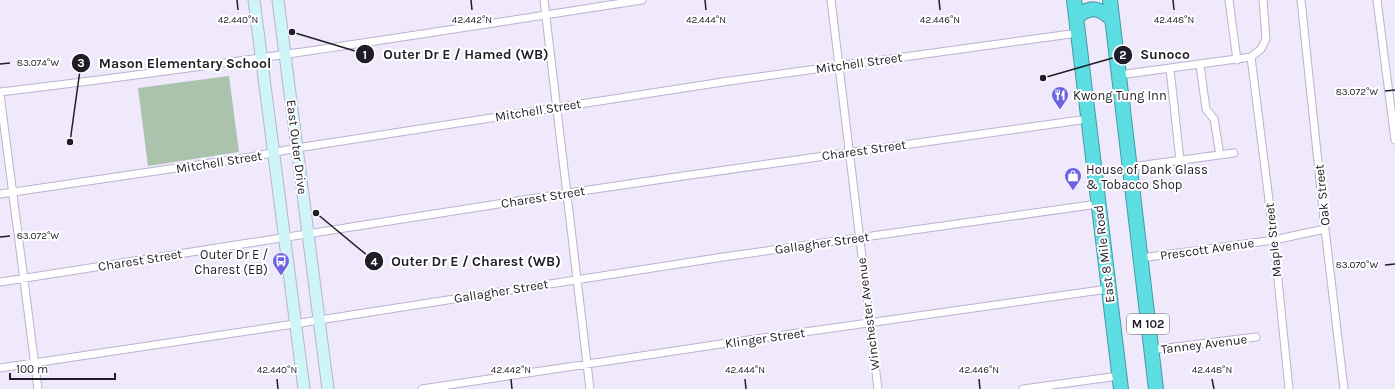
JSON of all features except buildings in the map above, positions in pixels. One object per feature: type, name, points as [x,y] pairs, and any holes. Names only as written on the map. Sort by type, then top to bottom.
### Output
[{"type":"highway","name":"East 8 Mile Road","points":[[1074,0],[1108,289],[1122,384]]},
{"type":"highway","name":"M 102","points":[[1110,0],[1151,350],[1152,387]]},
{"type":"highway","points":[[1076,17],[1086,11],[1095,9],[1112,18]]},
{"type":"main road","name":"East Outer Drive","points":[[254,0],[304,389]]},
{"type":"main road","name":"East Outer Drive","points":[[278,0],[328,389]]},
{"type":"street","points":[[544,0],[590,389]]},
{"type":"street","points":[[38,389],[0,93],[262,59],[642,0]]},
{"type":"street","name":"Winchester Avenue","points":[[831,0],[878,389]]},
{"type":"street","points":[[1228,0],[1236,60]]},
{"type":"street","points":[[1119,75],[1251,57],[1260,49],[1266,40],[1263,0]]},
{"type":"street","name":"Oak Street","points":[[1301,0],[1325,229],[1344,389]]},
{"type":"street","points":[[1377,0],[1395,140]]},
{"type":"street","name":"Mitchell Street","points":[[0,194],[274,153],[297,148],[557,107],[839,65],[1078,33]]},
{"type":"street","name":"Maple Street","points":[[1251,57],[1274,240],[1289,389]]},
{"type":"street","points":[[1200,65],[1206,109],[1214,119],[1220,155]]},
{"type":"street","points":[[1170,68],[1180,160]]},
{"type":"street","name":"Charest Street","points":[[0,282],[567,193],[1088,119]]},
{"type":"street","points":[[1130,167],[1234,153]]},
{"type":"street","name":"Gallagher Street","points":[[0,368],[295,324],[577,279],[859,237],[1098,204]]},
{"type":"street","name":"Prescott Avenue","points":[[1141,258],[1274,240],[1325,229]]},
{"type":"street","name":"Klinger Street","points":[[422,389],[1108,289]]},
{"type":"street","name":"Tanney Avenue","points":[[1151,350],[1256,337]]},
{"type":"street","points":[[1023,389],[1122,384]]},
{"type":"green space","points":[[229,76],[239,152],[148,166],[138,88]]},
{"type":"place","name":"Outer Dr E / Hamed (WB)","points":[[292,32]]},
{"type":"place","name":"Sunoco","points":[[1043,78]]},
{"type":"place","name":"Kwong Tung Inn","points":[[1060,110]]},
{"type":"place","name":"Mason Elementary School","points":[[70,142]]},
{"type":"place","name":"House of Dank Glass & Tobacco Shop","points":[[1073,191]]},
{"type":"place","name":"Outer Dr E / Charest (WB)","points":[[316,213]]},
{"type":"place","name":"Outer Dr E / Charest (EB)","points":[[281,276]]}]
